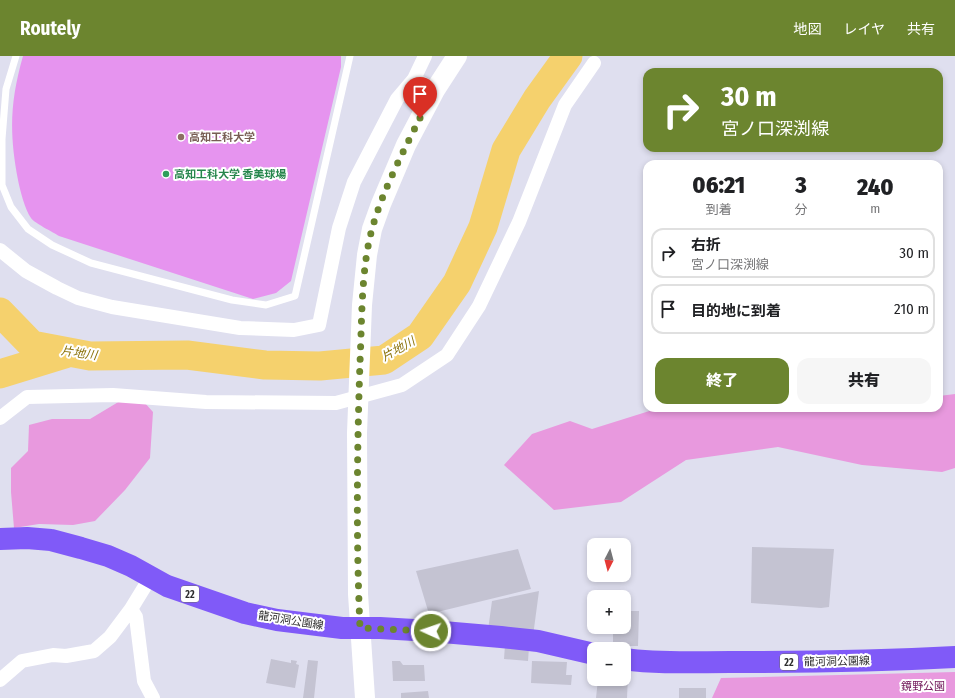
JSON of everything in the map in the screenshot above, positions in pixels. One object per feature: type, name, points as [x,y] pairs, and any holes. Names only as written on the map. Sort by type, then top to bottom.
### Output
[{"type":"main road","points":[[366,698],[358,594],[357,433],[362,305],[367,255],[372,229],[406,145],[435,90],[457,56]]},
{"type":"main road","name":"龍河洞公園線","points":[[0,539],[27,538],[59,542],[108,556],[131,566],[150,578],[167,586],[245,613],[277,620],[342,628],[431,631],[516,638],[538,641],[587,652]]},
{"type":"main road","name":"龍河洞公園線","points":[[631,660],[791,662],[870,661],[955,657]]},
{"type":"street","points":[[0,250],[26,271],[57,288],[78,298],[112,307],[240,328],[294,330],[319,325],[339,228],[354,182],[397,100],[414,79],[426,56]]},
{"type":"street","points":[[0,418],[27,397],[113,395],[206,402],[336,403],[402,386],[447,355],[480,306],[519,222],[565,105],[594,63]]},
{"type":"street","points":[[414,79],[435,90]]},
{"type":"street","points":[[0,680],[22,661],[53,655],[66,656],[94,651],[110,637],[131,609],[150,578]]},
{"type":"street","points":[[131,609],[136,617],[144,681],[153,698]]},
{"type":"lane","points":[[16,56],[6,90],[2,139],[2,185],[11,207],[28,229],[52,245],[91,263],[232,300],[266,305],[295,296],[350,56]]},
{"type":"green space","points":[[135,392],[153,412],[150,458],[125,490],[95,521],[73,525],[39,524],[14,528],[11,468],[28,451],[29,425],[52,419],[90,419]]},
{"type":"green space","points":[[955,394],[955,468],[942,472],[862,465],[778,447],[686,460],[621,502],[554,510],[504,465],[532,434],[570,421],[592,429],[646,412],[943,412],[943,396]]},
{"type":"green space","name":"鏡野公園","points":[[955,672],[955,698],[712,698],[721,678]]},
{"type":"shaded area","name":"高知工科大学 香美球場","points":[[23,56],[341,56],[341,67],[291,281],[276,293],[253,299],[59,236],[33,220],[21,194],[15,163],[12,132],[15,88]]},
{"type":"building","points":[[752,547],[834,549],[829,607],[821,608],[751,603]]},
{"type":"building","points":[[518,549],[531,589],[429,614],[416,571]]},
{"type":"building","points":[[539,591],[533,636],[488,630],[492,601]]},
{"type":"building","points":[[631,611],[639,611],[638,646],[631,646],[631,642],[613,642],[613,634],[631,634]]},
{"type":"building","points":[[505,645],[529,647],[528,661],[504,659]]},
{"type":"building","points":[[271,659],[291,663],[291,660],[297,661],[296,664],[299,665],[295,688],[266,683]]},
{"type":"building","points":[[308,660],[318,661],[314,698],[303,698]]},
{"type":"building","points":[[392,661],[400,661],[403,665],[424,665],[425,681],[393,681]]},
{"type":"building","points":[[532,661],[567,662],[566,675],[572,675],[571,685],[531,683]]},
{"type":"building","points":[[597,686],[628,686],[627,698],[596,698]]},
{"type":"building","points":[[679,688],[706,688],[706,698],[679,698]]},
{"type":"building","points":[[428,691],[429,698],[401,698],[401,693]]},
{"type":"waterway","name":"片地川","points":[[0,312],[32,345],[90,356],[187,355],[265,365],[320,366],[384,360],[420,336],[457,283],[483,227],[506,150],[537,99],[568,56]]},
{"type":"waterway","points":[[0,374],[65,354]]},
{"type":"place","name":"高知工科大学","points":[[181,137]]},
{"type":"place","name":"高知工科大学 香美球場","points":[[166,174]]},
{"type":"route","points":[[420,118],[406,145],[381,204],[372,229],[367,255],[362,305],[357,433],[358,594],[360,628],[431,631]]}]
